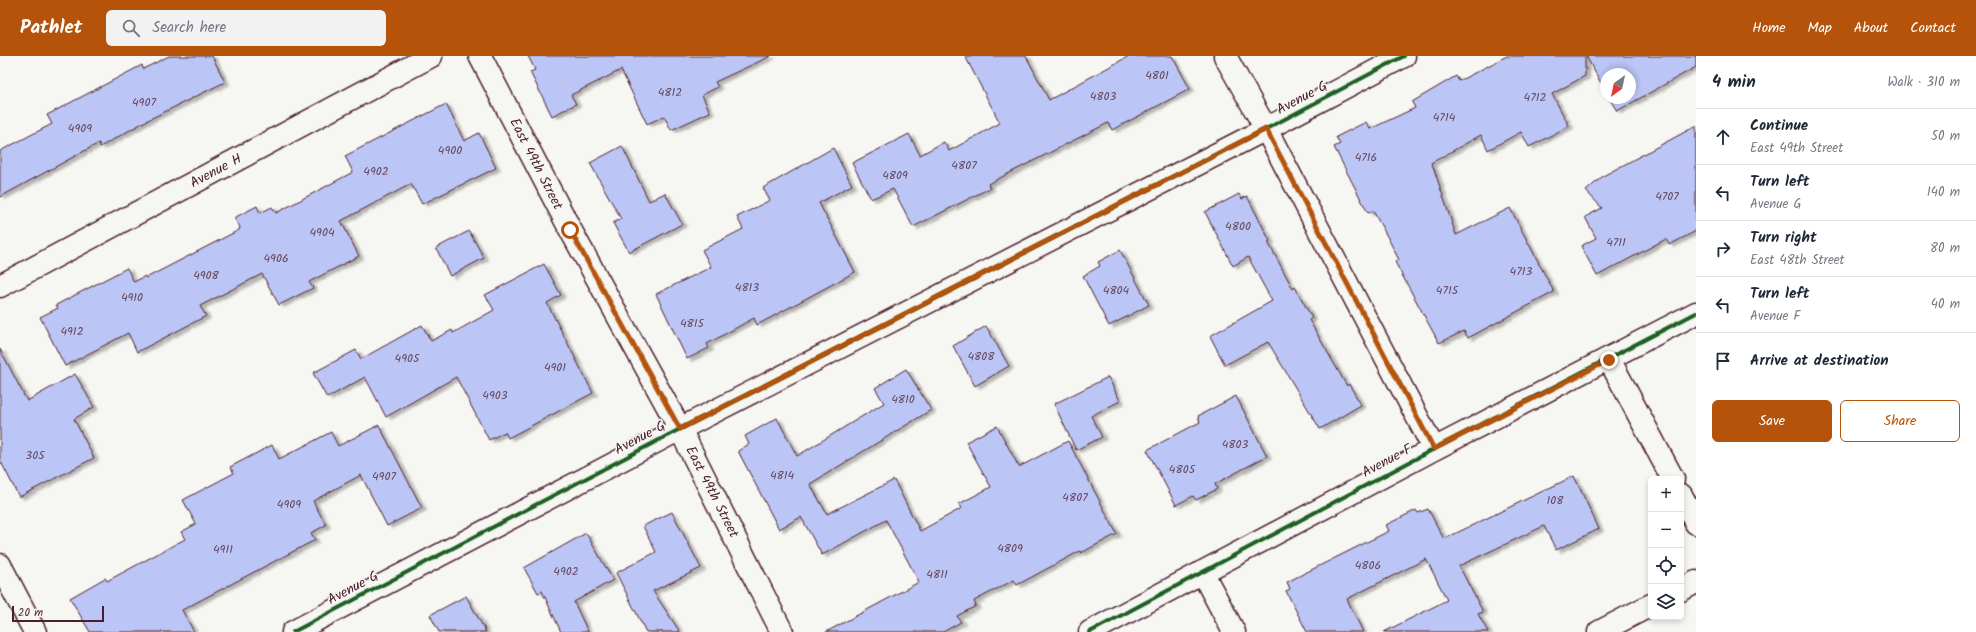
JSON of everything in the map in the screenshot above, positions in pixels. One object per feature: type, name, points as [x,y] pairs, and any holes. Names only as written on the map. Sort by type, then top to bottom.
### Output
[{"type":"street","name":"Avenue H","points":[[0,286],[431,56]]},
{"type":"street","name":"East 49th Street","points":[[480,56],[570,230],[680,429],[782,632]]},
{"type":"street","points":[[1225,56],[1266,129],[1434,449]]},
{"type":"street","name":"Avenue G","points":[[293,632],[680,429],[1266,129],[1404,56]]},
{"type":"street","name":"Avenue F","points":[[1090,632],[1434,449],[1609,360],[1696,313]]},
{"type":"street","points":[[1609,360],[1671,476]]},
{"type":"street","points":[[1684,501],[1696,523]]},
{"type":"street","points":[[0,565],[34,632]]},
{"type":"street","points":[[1202,572],[1234,632]]},
{"type":"street","points":[[1684,588],[1696,582]]},
{"type":"street","points":[[1599,632],[1648,607]]},
{"type":"building","points":[[169,56],[212,56],[225,82],[146,121],[100,147],[99,143],[0,197],[0,151],[52,124],[47,115],[142,65],[143,69]]},
{"type":"building","points":[[528,56],[771,56],[715,82],[718,87],[702,95],[710,112],[671,130],[664,116],[647,124],[621,70],[571,95],[576,104],[552,116],[530,72],[535,70]]},
{"type":"building","points":[[965,56],[1026,56],[1049,100],[1129,56],[1172,56],[1190,89],[1112,130],[1108,123],[988,184],[990,188],[913,227],[893,189],[871,199],[852,163],[909,134],[920,155],[944,142],[949,151],[1000,123]]},
{"type":"building","points":[[1507,56],[1585,56],[1585,76],[1552,94],[1569,126],[1529,147],[1521,132],[1488,150],[1481,135],[1431,163],[1456,235],[1510,208],[1554,292],[1468,338],[1464,331],[1439,343],[1395,262],[1399,260],[1388,238],[1373,211],[1368,213],[1334,147],[1340,144],[1336,137],[1366,122],[1370,129],[1415,108],[1412,102],[1456,76],[1459,81]]},
{"type":"building","points":[[1586,56],[1696,56],[1696,67],[1636,100],[1636,68],[1600,68],[1600,81]]},
{"type":"building","points":[[446,104],[464,141],[479,133],[496,168],[422,204],[411,184],[341,221],[359,256],[309,282],[313,288],[279,305],[262,274],[200,306],[206,316],[137,352],[128,333],[65,366],[40,317],[58,308],[56,305],[127,268],[134,282],[145,276],[146,278],[239,230],[240,227],[234,218],[257,206],[260,213],[272,207],[276,213],[353,172],[345,156]]},
{"type":"building","points":[[1613,104],[1630,104],[1617,111]]},
{"type":"building","points":[[1696,126],[1696,231],[1669,245],[1666,239],[1597,276],[1581,246],[1596,238],[1585,217],[1602,208],[1586,191],[1603,176]]},
{"type":"building","points":[[622,146],[649,201],[665,193],[682,224],[629,252],[613,223],[621,219],[590,163]]},
{"type":"building","points":[[833,148],[852,185],[819,203],[855,272],[757,325],[754,318],[707,344],[709,348],[687,359],[656,294],[711,267],[702,250],[743,229],[737,217],[770,200],[763,188]]},
{"type":"building","points":[[1239,194],[1242,199],[1247,196],[1270,241],[1268,242],[1293,289],[1295,287],[1312,318],[1309,320],[1347,386],[1349,384],[1361,405],[1320,429],[1268,342],[1225,365],[1210,336],[1272,301],[1248,257],[1233,266],[1205,212]]},
{"type":"building","points":[[469,231],[484,258],[450,276],[436,248]]},
{"type":"building","points":[[1120,250],[1149,305],[1109,326],[1083,276],[1100,266],[1098,262]]},
{"type":"building","points":[[544,264],[561,295],[547,303],[593,393],[508,438],[505,432],[489,440],[456,377],[386,417],[365,377],[327,398],[313,373],[356,350],[361,359],[422,325],[431,341],[452,330],[453,333],[494,310],[485,295]]},
{"type":"building","points":[[986,326],[1009,366],[975,386],[953,346]]},
{"type":"building","points":[[0,349],[27,401],[75,374],[94,407],[74,419],[94,458],[19,497],[0,460]]},
{"type":"building","points":[[906,369],[931,410],[810,484],[827,514],[894,480],[920,531],[962,508],[959,504],[991,487],[966,442],[997,426],[1019,467],[1068,441],[1117,534],[1081,553],[1080,551],[1017,585],[1014,580],[974,601],[976,606],[957,616],[961,622],[943,632],[826,632],[919,582],[886,520],[822,555],[801,517],[779,529],[738,451],[749,444],[745,436],[777,418],[797,456],[884,403],[875,388]]},
{"type":"building","points":[[1108,377],[1120,401],[1091,416],[1102,437],[1076,450],[1054,404]]},
{"type":"building","points":[[1236,396],[1267,456],[1215,484],[1217,489],[1196,500],[1193,496],[1176,505],[1147,450],[1200,422],[1198,416]]},
{"type":"building","points":[[379,425],[422,508],[387,526],[361,475],[313,501],[326,525],[311,533],[315,540],[182,610],[194,632],[90,632],[70,598],[105,578],[107,581],[185,539],[181,532],[196,524],[183,500],[234,473],[230,467],[272,445],[279,459],[331,432],[338,446]]},
{"type":"building","points":[[1574,476],[1599,529],[1556,550],[1544,526],[1459,566],[1483,612],[1478,614],[1488,632],[1384,632],[1447,600],[1426,559],[1347,599],[1363,632],[1307,632],[1286,591],[1290,589],[1287,582],[1389,531],[1386,525],[1416,510],[1418,513],[1428,509],[1444,539]]},
{"type":"building","points":[[672,512],[701,568],[653,591],[680,632],[646,632],[616,573],[656,552],[643,526]]},
{"type":"building","points":[[586,533],[613,580],[574,602],[588,632],[561,632],[542,591],[538,593],[524,568]]},
{"type":"building","points":[[466,596],[486,632],[439,632],[430,615]]},
{"type":"cycle path","points":[[293,632],[680,429],[1266,129],[1404,56]]},
{"type":"cycle path","points":[[1090,632],[1434,449],[1696,313]]},
{"type":"route","points":[[570,230],[680,429],[1266,129],[1434,449],[1609,360]]}]
